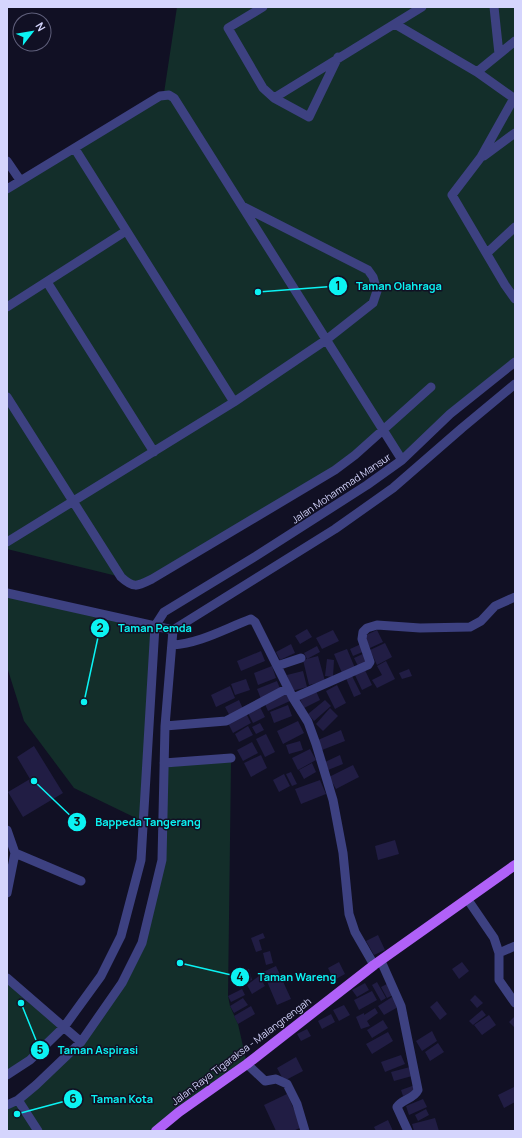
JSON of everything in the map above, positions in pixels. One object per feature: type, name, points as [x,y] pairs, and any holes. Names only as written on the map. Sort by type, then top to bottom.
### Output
[{"type":"main road","name":"Jalan Raya Tigaraksa - Malangnengah","points":[[156,1131],[179,1112],[247,1064],[378,963],[515,865]]},
{"type":"street","points":[[263,7],[228,28],[263,88],[274,98],[309,117],[338,57]]},
{"type":"street","points":[[274,98],[338,57],[396,24],[422,7]]},
{"type":"street","points":[[494,7],[499,54]]},
{"type":"street","points":[[396,24],[477,72],[514,98],[482,157],[452,195],[515,299]]},
{"type":"street","points":[[477,72],[515,41]]},
{"type":"street","points":[[7,189],[160,96],[169,95],[174,98],[402,460]]},
{"type":"street","points":[[482,157],[515,133]]},
{"type":"street","points":[[75,148],[234,402]]},
{"type":"street","points":[[7,161],[20,180]]},
{"type":"street","points":[[7,542],[234,402],[326,340],[373,303],[377,291],[374,277],[368,270],[242,207]]},
{"type":"street","points":[[487,253],[515,227]]},
{"type":"street","points":[[7,307],[126,231]]},
{"type":"street","points":[[46,282],[154,452]]},
{"type":"street","name":"Jalan Mohammad Mansur","points":[[155,626],[164,612],[282,540],[367,485],[402,460],[450,414],[515,362]]},
{"type":"street","points":[[7,593],[173,630],[335,529],[382,496],[515,384]]},
{"type":"street","points":[[7,397],[121,577],[129,585],[134,586],[152,579],[225,534],[308,487],[347,461],[431,387]]},
{"type":"street","points":[[293,698],[368,665],[370,662],[362,639],[363,632],[367,628],[377,625],[420,628],[470,627],[481,621],[494,606],[515,597]]},
{"type":"street","points":[[172,645],[188,644],[253,619],[293,698],[311,729],[333,800],[343,853],[349,914],[355,932],[378,963],[401,1006],[418,1090],[416,1094],[400,1103],[397,1107],[408,1131]]},
{"type":"street","points":[[7,1075],[30,1060],[64,1027],[101,976],[121,936],[141,860],[155,626]]},
{"type":"street","points":[[7,1104],[18,1100],[52,1072],[80,1042],[122,983],[142,943],[162,860],[165,726],[173,630]]},
{"type":"street","points":[[277,666],[301,658]]},
{"type":"street","points":[[165,726],[226,721],[288,688]]},
{"type":"street","points":[[164,764],[231,758]]},
{"type":"street","points":[[7,830],[16,853],[7,893]]},
{"type":"street","points":[[16,853],[81,881]]},
{"type":"street","points":[[468,900],[494,938],[499,952],[499,980],[515,1003]]},
{"type":"street","points":[[499,952],[515,946]]},
{"type":"street","points":[[7,978],[80,1042]]},
{"type":"street","points":[[247,1064],[265,1081],[276,1079],[287,1084],[297,1104],[305,1131]]},
{"type":"street","points":[[18,1100],[38,1131]]},
{"type":"green space","points":[[177,7],[515,7],[515,362],[402,460],[384,431],[359,452],[138,585],[121,577],[7,549],[7,189],[164,93]]},
{"type":"green space","points":[[7,593],[155,626],[142,821],[74,788],[24,721],[7,667]]},
{"type":"green space","points":[[231,762],[228,996],[230,1006],[238,1024],[247,1064],[156,1131],[7,1131],[7,1105],[81,1042],[142,943],[162,860],[164,766]]},
{"type":"green space","points":[[7,978],[64,1027],[7,1075]]},
{"type":"building","points":[[307,629],[312,637],[300,644],[295,636]]},
{"type":"building","points":[[333,630],[339,641],[322,649],[316,638]]},
{"type":"building","points":[[377,630],[383,642],[370,648],[364,636]]},
{"type":"building","points":[[385,643],[392,657],[377,665],[370,650]]},
{"type":"building","points":[[291,644],[295,653],[280,660],[276,652]]},
{"type":"building","points":[[361,644],[365,651],[353,656],[350,649]]},
{"type":"building","points":[[317,646],[320,652],[307,659],[304,653]]},
{"type":"building","points":[[347,649],[355,668],[342,673],[334,654]]},
{"type":"building","points":[[261,651],[265,661],[241,671],[237,661]]},
{"type":"building","points":[[365,653],[369,661],[358,666],[354,658]]},
{"type":"building","points":[[318,656],[325,681],[309,685],[303,660]]},
{"type":"building","points":[[327,659],[334,660],[333,677],[325,676]]},
{"type":"building","points":[[386,661],[395,679],[377,688],[372,680],[382,675],[377,666]]},
{"type":"building","points":[[272,666],[276,678],[258,685],[254,673]]},
{"type":"building","points":[[364,668],[372,685],[362,690],[354,673]]},
{"type":"building","points":[[409,669],[412,676],[402,679],[399,673]]},
{"type":"building","points":[[303,671],[307,687],[292,691],[287,675]]},
{"type":"building","points":[[351,674],[361,694],[354,697],[345,676]]},
{"type":"building","points":[[246,679],[250,690],[235,695],[231,684]]},
{"type":"building","points":[[277,681],[281,691],[261,699],[257,689]]},
{"type":"building","points":[[337,685],[346,703],[335,709],[326,691]]},
{"type":"building","points":[[230,686],[235,698],[216,707],[211,695]]},
{"type":"building","points":[[316,691],[320,700],[304,708],[300,699]]},
{"type":"building","points":[[286,692],[290,701],[268,711],[264,702]]},
{"type":"building","points":[[239,700],[244,711],[231,718],[225,707]]},
{"type":"building","points":[[325,700],[331,706],[314,721],[308,714]]},
{"type":"building","points":[[288,705],[292,716],[274,723],[270,712]]},
{"type":"building","points":[[260,707],[265,717],[253,723],[248,713]]},
{"type":"building","points":[[330,708],[338,716],[323,731],[316,724]]},
{"type":"building","points":[[246,713],[251,723],[233,733],[228,723]]},
{"type":"building","points":[[298,721],[304,733],[283,744],[277,731]]},
{"type":"building","points":[[260,723],[264,730],[256,734],[252,727]]},
{"type":"building","points":[[248,726],[253,735],[239,742],[235,734]]},
{"type":"building","points":[[341,730],[345,741],[322,750],[318,740]]},
{"type":"building","points":[[266,734],[275,752],[265,757],[256,739]]},
{"type":"building","points":[[300,741],[303,750],[289,754],[286,745]]},
{"type":"building","points":[[252,742],[258,753],[243,761],[237,750]]},
{"type":"building","points":[[34,746],[63,793],[23,817],[8,792],[30,779],[17,757]]},
{"type":"building","points":[[310,749],[316,760],[298,770],[292,758]]},
{"type":"building","points":[[261,755],[267,768],[251,777],[244,763]]},
{"type":"building","points":[[340,755],[343,764],[328,770],[325,762]]},
{"type":"building","points":[[312,763],[316,772],[304,779],[299,770]]},
{"type":"building","points":[[353,765],[359,777],[336,789],[329,777]]},
{"type":"building","points":[[291,772],[297,784],[292,786],[286,774]]},
{"type":"building","points":[[284,774],[290,786],[279,792],[273,780]]},
{"type":"building","points":[[320,780],[326,794],[301,804],[295,789]]},
{"type":"building","points":[[395,840],[399,854],[378,860],[375,846]]},
{"type":"building","points":[[263,933],[265,938],[259,940],[262,950],[256,952],[251,938]]},
{"type":"building","points":[[378,935],[385,950],[374,955],[366,941]]},
{"type":"building","points":[[270,951],[273,963],[266,965],[263,953]]},
{"type":"building","points":[[339,962],[345,974],[334,980],[328,968]]},
{"type":"building","points":[[462,962],[469,971],[459,979],[452,969]]},
{"type":"building","points":[[276,966],[291,999],[277,1005],[263,972]]},
{"type":"building","points":[[249,969],[252,980],[246,982],[243,971]]},
{"type":"building","points":[[259,976],[265,986],[252,994],[247,985]]},
{"type":"building","points":[[377,982],[386,998],[381,1001],[372,985]]},
{"type":"building","points":[[365,983],[369,990],[357,997],[352,990]]},
{"type":"building","points":[[387,984],[393,995],[387,998],[381,987]]},
{"type":"building","points":[[242,989],[245,995],[231,1002],[228,996]]},
{"type":"building","points":[[372,991],[377,1000],[359,1010],[354,1000]]},
{"type":"building","points":[[475,995],[483,1003],[477,1008],[470,1000]]},
{"type":"building","points":[[392,997],[398,1007],[384,1015],[378,1006]]},
{"type":"building","points":[[243,998],[248,1005],[234,1013],[230,1006]]},
{"type":"building","points":[[437,1001],[447,1014],[440,1020],[430,1007]]},
{"type":"building","points":[[344,1005],[350,1015],[339,1021],[333,1010]]},
{"type":"building","points":[[251,1006],[255,1014],[238,1024],[234,1016]]},
{"type":"building","points":[[375,1008],[378,1013],[367,1021],[370,1026],[361,1029],[356,1017],[364,1013],[364,1015]]},
{"type":"building","points":[[482,1010],[486,1015],[473,1025],[469,1021]]},
{"type":"building","points":[[331,1014],[335,1022],[322,1029],[318,1021]]},
{"type":"building","points":[[489,1015],[496,1025],[482,1035],[474,1025]]},
{"type":"building","points":[[515,1016],[515,1028],[509,1022]]},
{"type":"building","points":[[383,1020],[388,1028],[372,1038],[367,1030]]},
{"type":"building","points":[[307,1029],[311,1036],[301,1041],[297,1034]]},
{"type":"building","points":[[432,1031],[437,1041],[422,1051],[416,1041]]},
{"type":"building","points":[[388,1032],[393,1041],[372,1054],[366,1044]]},
{"type":"building","points":[[438,1043],[444,1052],[430,1061],[425,1052]]},
{"type":"building","points":[[401,1055],[405,1064],[385,1072],[381,1062]]},
{"type":"building","points":[[296,1057],[303,1071],[284,1081],[277,1068]]},
{"type":"building","points":[[410,1067],[412,1076],[394,1081],[391,1072]]},
{"type":"building","points":[[415,1085],[417,1091],[403,1096],[401,1090]]},
{"type":"building","points":[[514,1087],[515,1102],[504,1108],[498,1095]]},
{"type":"building","points":[[287,1094],[302,1127],[293,1131],[276,1131],[264,1105]]},
{"type":"building","points":[[423,1099],[427,1107],[409,1115],[406,1106]]},
{"type":"building","points":[[426,1109],[429,1115],[418,1121],[415,1115]]},
{"type":"building","points":[[435,1118],[439,1131],[414,1131],[412,1124]]},
{"type":"building","points":[[388,1120],[393,1131],[376,1131],[374,1127]]},
{"type":"place","name":"Taman Olahraga","points":[[258,292]]},
{"type":"place","name":"Taman Pemda","points":[[84,702]]},
{"type":"place","name":"Bappeda Tangerang","points":[[34,781]]},
{"type":"place","name":"Taman Wareng","points":[[180,963]]},
{"type":"place","name":"Taman Aspirasi","points":[[21,1003]]},
{"type":"place","name":"Taman Kota","points":[[17,1114]]}]
